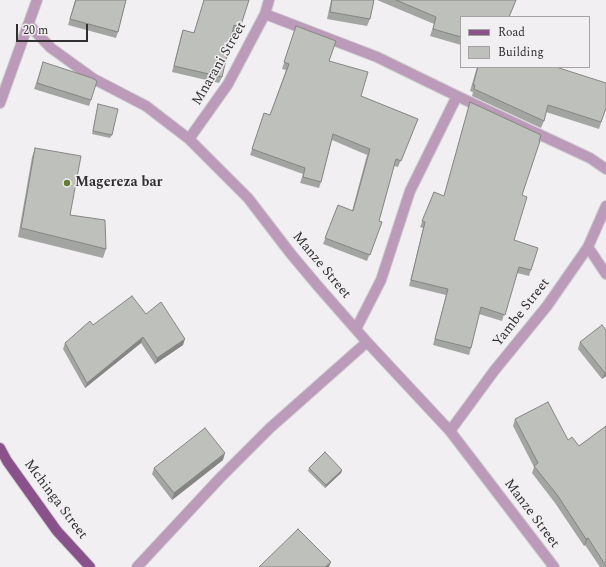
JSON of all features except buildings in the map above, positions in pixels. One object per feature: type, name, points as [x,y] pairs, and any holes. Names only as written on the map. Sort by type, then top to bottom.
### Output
[{"type":"main road","name":"Mchinga Street","points":[[0,448],[58,530],[90,567]]},
{"type":"street","points":[[0,103],[38,0]]},
{"type":"street","name":"Mnarani Street","points":[[189,139],[228,84],[265,14],[269,0]]},
{"type":"street","points":[[265,14],[377,57],[590,158],[606,169]]},
{"type":"street","name":"Manze Street","points":[[29,24],[51,48],[94,79],[146,106],[189,139],[248,198],[290,254],[367,342],[450,431],[554,567]]},
{"type":"street","points":[[356,329],[381,280],[410,191],[457,96]]},
{"type":"street","name":"Yambe Street","points":[[450,431],[494,371],[547,306],[588,247],[606,206]]},
{"type":"street","points":[[588,247],[606,274]]},
{"type":"street","points":[[137,567],[220,478],[270,428],[367,342]]},
{"type":"place","name":"Magereza bar","points":[[67,183]]}]
